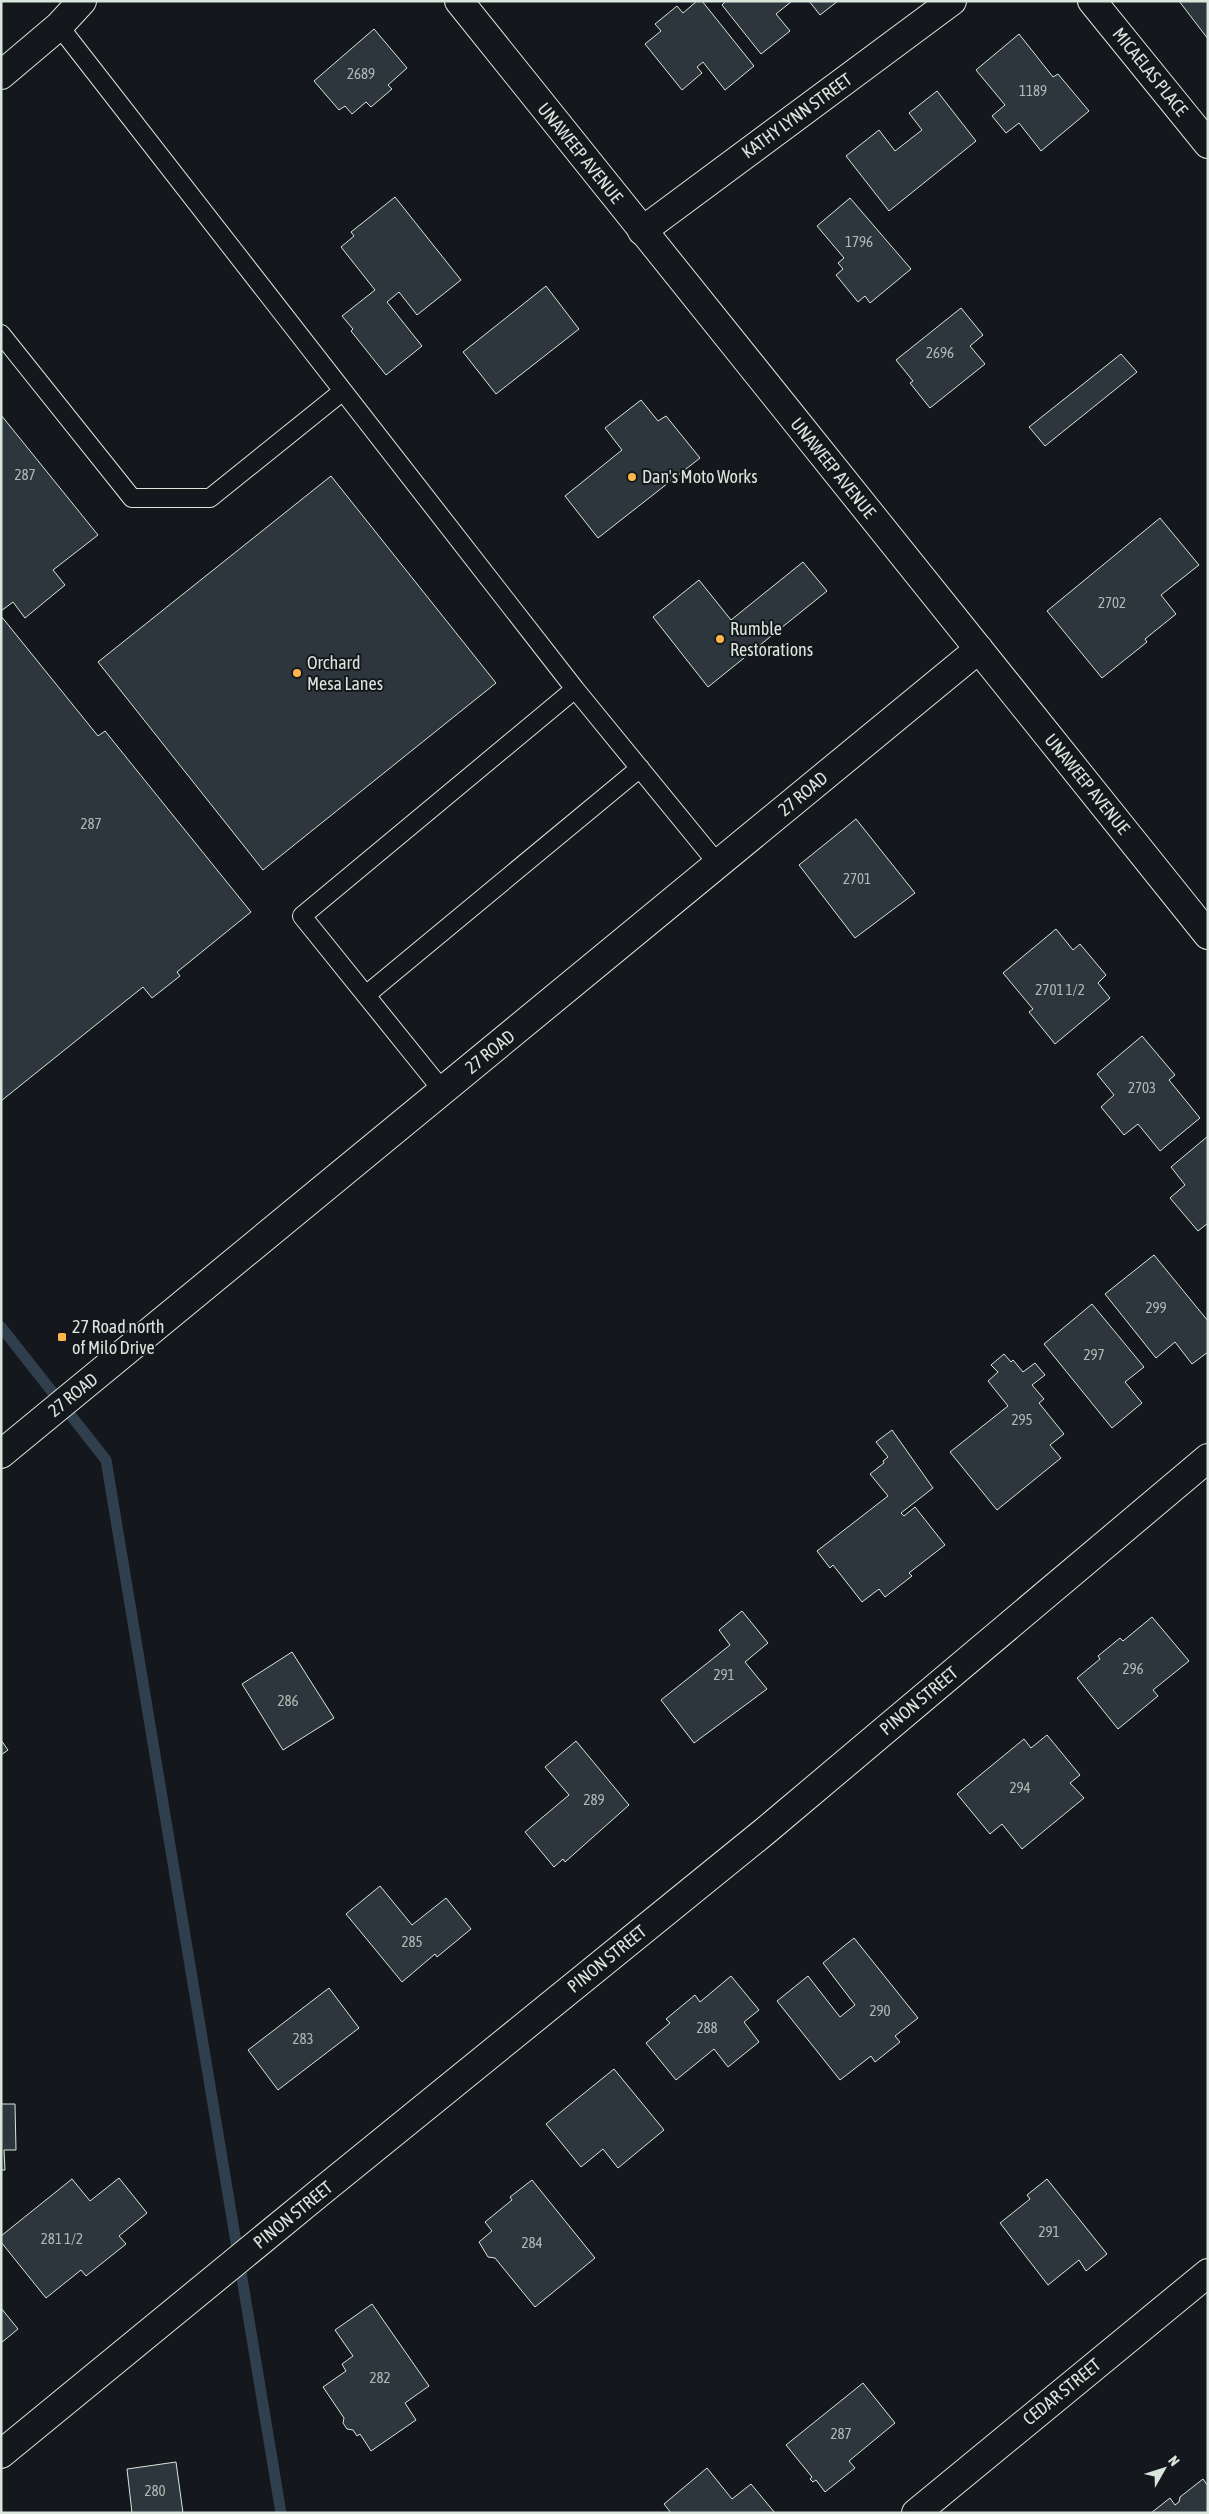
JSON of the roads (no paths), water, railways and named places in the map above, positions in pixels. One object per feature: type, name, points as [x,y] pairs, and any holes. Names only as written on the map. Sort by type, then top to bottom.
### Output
[{"type":"street","points":[[1,75],[59,26],[82,1]]},
{"type":"street","name":"UNAWEEP AVENUE","points":[[459,1],[1208,935]]},
{"type":"street","name":"KATHY LYNN STREET","points":[[642,231],[952,1]]},
{"type":"street","name":"MICAELAS PLACE","points":[[1092,1],[1208,144]]},
{"type":"street","name":"27 ROAD","points":[[1,1454],[979,649]]},
{"type":"street","name":"PINON STREET","points":[[1,2454],[764,1832],[1208,1458]]},
{"type":"street","name":"CEDAR STREET","points":[[916,2513],[1208,2273]]},
{"type":"lane","points":[[59,26],[575,689],[718,864]]},
{"type":"lane","points":[[1,334],[132,498],[210,498],[343,391]]},
{"type":"lane","points":[[442,1090],[302,916],[575,689]]},
{"type":"lane","points":[[366,996],[640,768]]},
{"type":"waterway","points":[[1,1327],[106,1460],[281,2513]]},
{"type":"place","name":"Dan's Moto Works","points":[[632,477]]},
{"type":"place","name":"Rumble Restorations","points":[[720,639]]},
{"type":"place","name":"Orchard Mesa Lanes","points":[[297,673]]},
{"type":"place","name":"27 Road north of Milo Drive","points":[[62,1337]]}]
